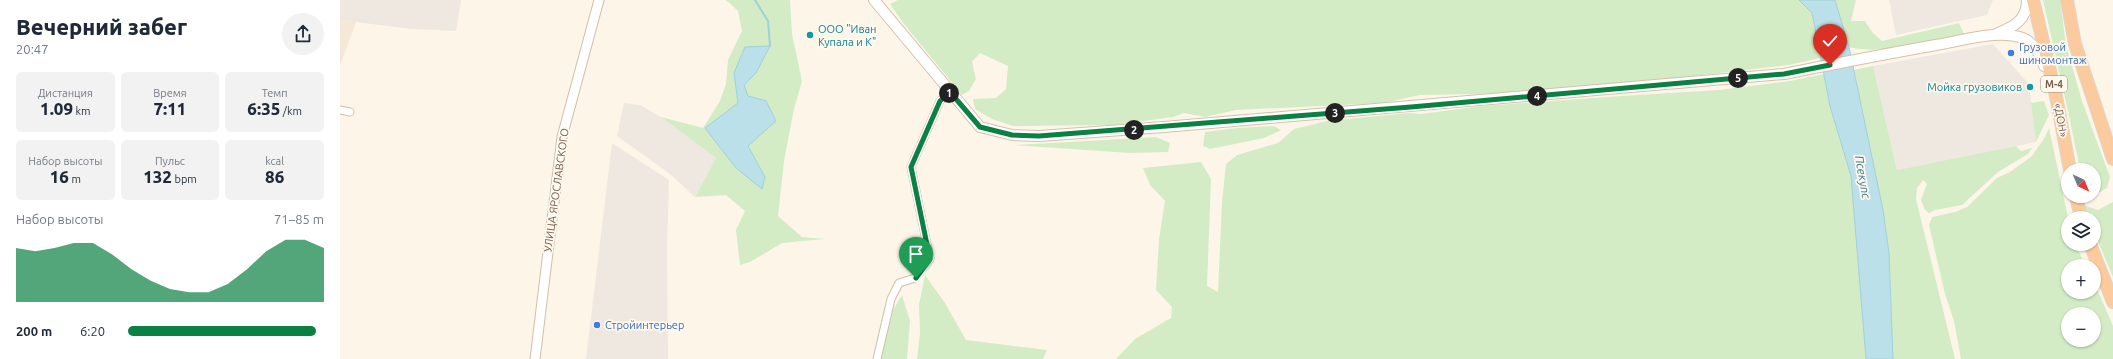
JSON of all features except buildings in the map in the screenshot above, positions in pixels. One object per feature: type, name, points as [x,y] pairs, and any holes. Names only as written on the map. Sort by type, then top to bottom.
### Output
[{"type":"highway","name":"«ДОН»","points":[[2033,0],[2056,96],[2069,163]]},
{"type":"highway","points":[[2067,0],[2075,44],[2113,160]]},
{"type":"highway","points":[[2093,251],[2113,302]]},
{"type":"main road","points":[[874,0],[980,127],[1012,135],[1039,136],[1202,124],[1784,74],[1992,36],[2016,25],[2022,19],[2027,9],[2027,0]]},
{"type":"main road","name":"М-4","points":[[1992,36],[2022,38],[2034,46],[2040,54],[2056,96]]},
{"type":"street","name":"УЛИЦА ЯРОСЛАВСКОГО","points":[[535,359],[562,137],[599,0]]},
{"type":"street","points":[[877,359],[891,299],[898,283],[916,278],[930,259],[911,167],[940,101],[950,92]]},
{"type":"street","points":[[340,110],[350,112]]},
{"type":"shaded area","points":[[340,0],[461,0],[456,31],[411,29],[340,20]]},
{"type":"shaded area","points":[[1889,0],[1993,0],[1987,15],[1896,35]]},
{"type":"shaded area","points":[[340,20],[356,22],[340,66]]},
{"type":"shaded area","points":[[1993,44],[2029,84],[2036,142],[1897,170],[1873,66]]},
{"type":"shaded area","points":[[624,103],[640,105],[661,117],[716,158],[695,197],[670,174],[617,136]]},
{"type":"shaded area","points":[[612,143],[669,180],[667,251],[668,359],[586,359]]},
{"type":"green space","points":[[726,0],[790,0],[792,34],[802,81],[794,109],[784,161],[778,216],[802,237],[825,239],[782,243],[750,262],[740,265],[736,230],[745,211],[726,195],[695,197],[716,158],[661,117],[703,128],[720,101],[726,84],[728,60],[742,31],[738,11]]},
{"type":"green space","points":[[898,0],[1799,0],[1812,13],[1820,58],[1789,65],[1624,84],[1479,94],[1420,95],[1383,103],[1236,110],[1205,117],[1184,113],[1173,117],[1113,125],[1013,126],[992,119],[975,109],[973,99],[996,98],[1006,89],[1008,66],[980,53],[972,62],[976,79],[969,91],[962,95],[904,24],[890,4]]},
{"type":"green space","points":[[1835,0],[1856,0],[1851,21],[1865,21],[1872,32],[1882,41],[1959,23],[1964,34],[1906,46],[1877,50],[1849,47]]},
{"type":"green space","points":[[2043,0],[2060,0],[2066,45],[2082,101],[2110,177],[2107,188],[2101,191],[2101,163],[2079,163]]},
{"type":"green space","points":[[1873,66],[1897,170],[2016,146],[2021,151],[2032,148],[2028,154],[1998,172],[1962,205],[1935,210],[1929,213],[1925,210],[1921,200],[1927,184],[1923,180],[1917,188],[1916,199],[1955,359],[1893,359],[1889,253],[1883,210],[1854,70]]},
{"type":"green space","points":[[1824,74],[1830,106],[1851,176],[1866,359],[1116,359],[1135,339],[1171,318],[1172,307],[1156,290],[1159,239],[1165,201],[1150,185],[1143,168],[1201,162],[1211,179],[1207,286],[1218,292],[1222,202],[1226,164],[1237,155],[1278,143],[1294,129],[1327,121],[1409,113],[1421,114],[1482,106],[1719,90],[1790,81]]},
{"type":"green space","points":[[2044,101],[2049,115],[2036,142],[2031,103]]},
{"type":"green space","points":[[1274,126],[1281,130],[1264,138],[1210,149],[1203,146],[1205,132],[1237,128]]},
{"type":"green space","points":[[2049,128],[2061,185],[2061,203],[2065,203],[2067,211],[2061,211],[2061,251],[2078,251],[2082,259],[2061,259],[2061,299],[2101,298],[2113,326],[2113,359],[1961,359],[1954,321],[1945,294],[1929,225],[1932,217],[1955,212],[1967,207],[1997,178],[2010,172],[2032,156],[2045,137]]},
{"type":"green space","points":[[1156,137],[1170,143],[1168,152],[1130,153],[1014,145]]},
{"type":"green space","points":[[2113,202],[2113,277],[2101,249],[2101,211],[2086,211],[2084,205],[2098,210]]},
{"type":"green space","points":[[925,275],[945,303],[966,340],[1047,350],[1043,359],[917,359],[920,333],[919,305]]},
{"type":"green space","points":[[902,295],[910,321],[907,359],[881,359],[893,310]]},
{"type":"water","name":"Псекупс","points":[[1799,0],[1835,0],[1849,47],[1883,210],[1889,253],[1893,359],[1866,359],[1851,176],[1830,106],[1812,13]]},
{"type":"water","points":[[770,46],[756,73],[744,85],[748,96],[766,101],[776,121],[748,146],[765,177],[762,189],[736,168],[705,128],[738,103],[734,73],[745,47]]},
{"type":"waterway","points":[[755,0],[768,21],[770,46]]},
{"type":"place","name":"ООО \"Иван Купала и К\"","points":[[810,35]]},
{"type":"place","name":"Грузовой шиномонтаж","points":[[2011,53]]},
{"type":"place","name":"Мойка грузовиков","points":[[2030,87]]},
{"type":"place","name":"Стройинтерьер","points":[[597,325]]},
{"type":"route","points":[[916,278],[930,259],[911,167],[940,101],[950,92],[980,127],[1012,135],[1039,136],[1411,107],[1784,74],[1830,65]]}]
